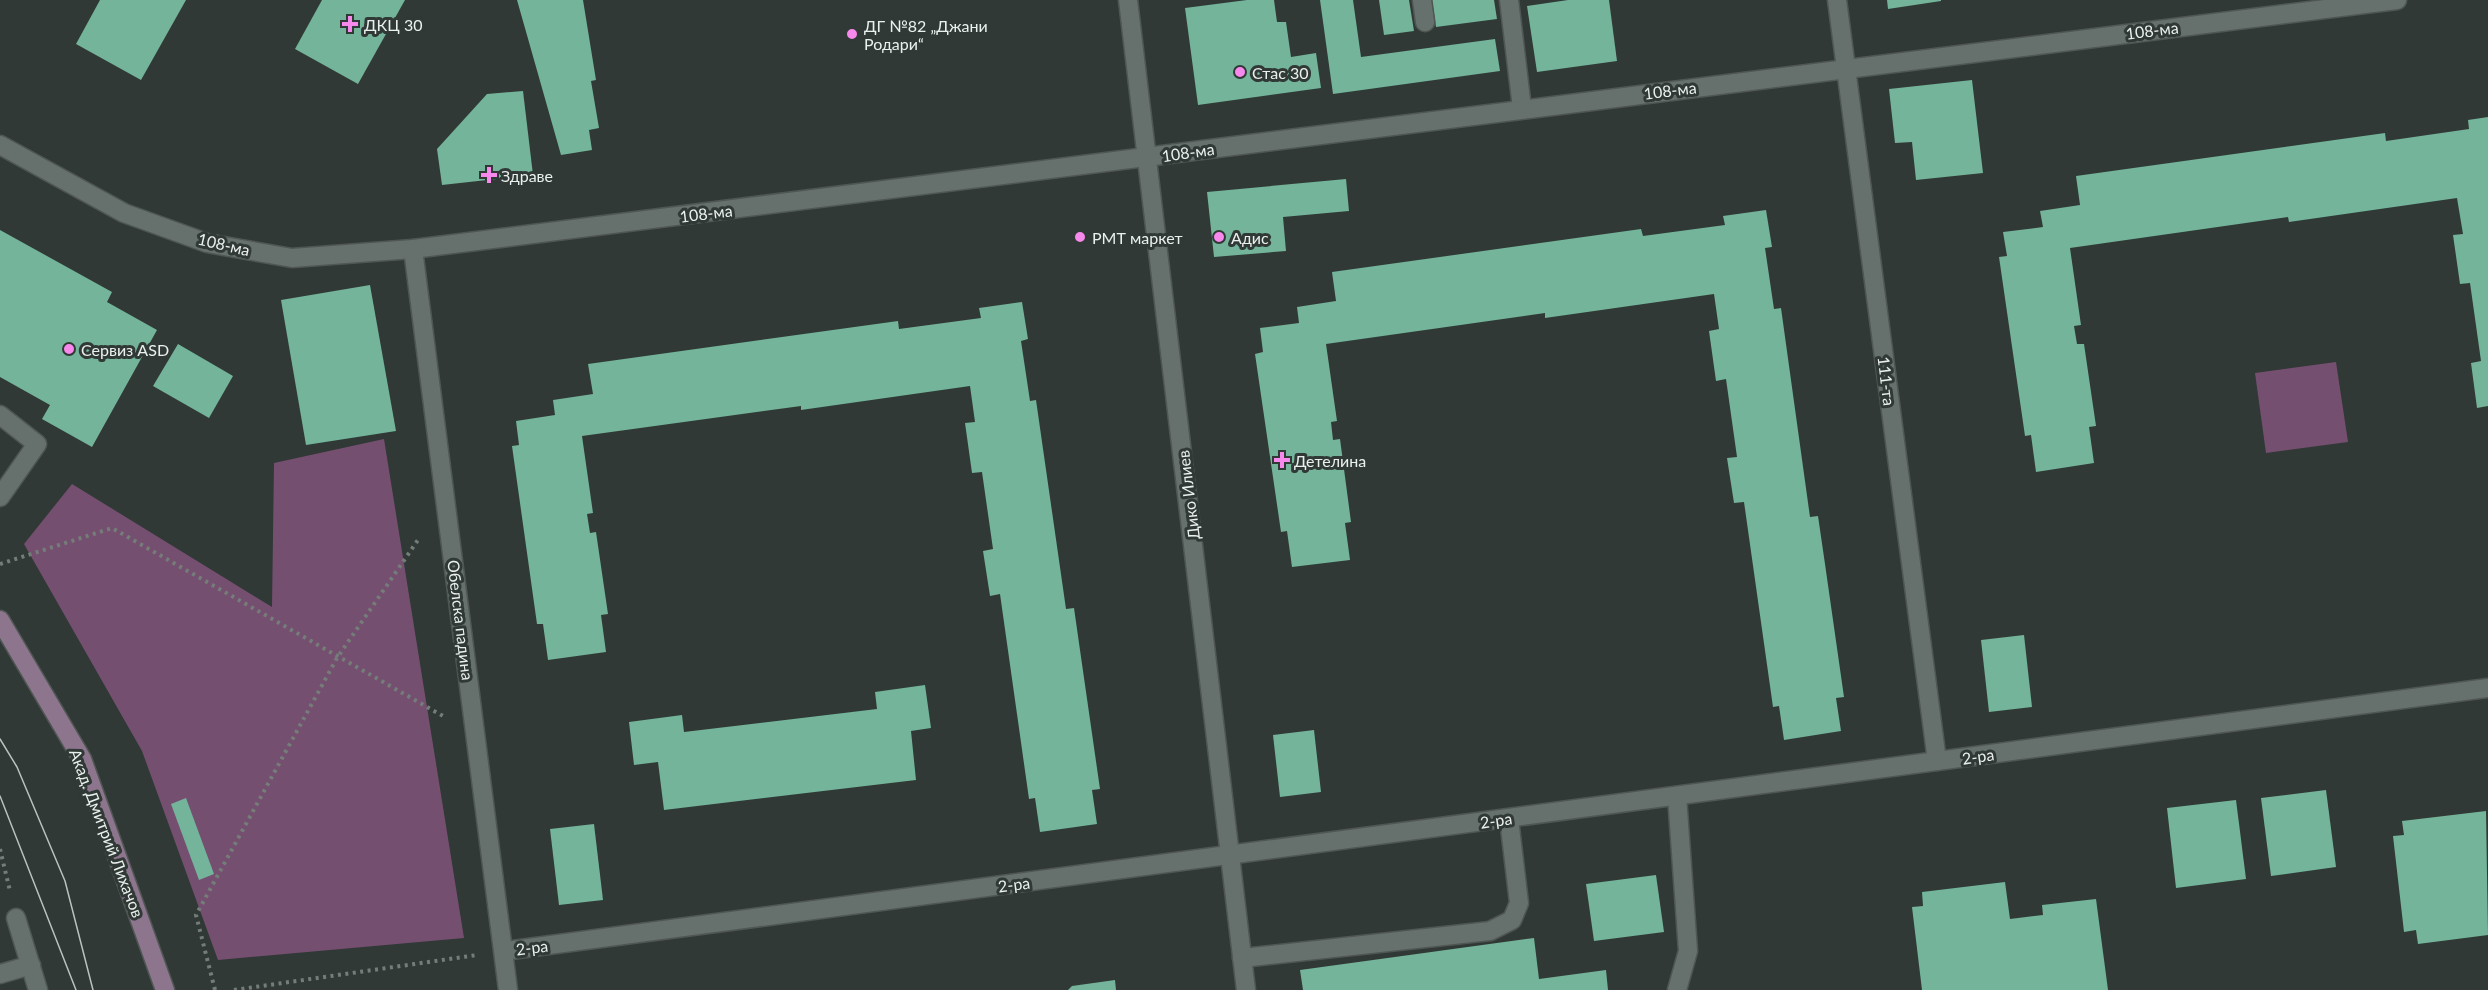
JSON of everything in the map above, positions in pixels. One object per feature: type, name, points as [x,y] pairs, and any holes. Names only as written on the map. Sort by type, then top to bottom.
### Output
[{"type":"street","name":"Дико Илиев","points":[[1128,0],[1246,990]]},
{"type":"street","points":[[1422,0],[1425,22]]},
{"type":"street","points":[[1509,0],[1522,108]]},
{"type":"street","name":"111-та","points":[[1838,0],[1937,761]]},
{"type":"street","name":"108-ма","points":[[0,145],[124,213],[207,243],[292,258],[413,249],[1148,158],[1522,108],[2397,0]]},
{"type":"street","name":"Обелска падина","points":[[413,249],[508,990]]},
{"type":"street","points":[[0,415],[37,444],[0,497]]},
{"type":"street","name":"Акад. Дмитрий Лихачов","points":[[0,620],[82,759],[165,990]]},
{"type":"street","name":"2-ра","points":[[504,951],[2488,688]]},
{"type":"street","points":[[1677,796],[1688,951],[1677,990]]},
{"type":"street","points":[[1242,958],[1490,931],[1512,920],[1519,903],[1509,819]]},
{"type":"street","points":[[16,918],[38,990]]},
{"type":"street","points":[[0,974],[31,965]]},
{"type":"path","points":[[215,990],[196,915],[337,658],[446,500]]},
{"type":"path","points":[[0,564],[112,528],[337,658],[476,734]]},
{"type":"path","points":[[0,849],[16,918]]},
{"type":"path","points":[[234,990],[504,951]]},
{"type":"shaded area","points":[[2336,362],[2348,442],[2266,453],[2255,373]]},
{"type":"shaded area","points":[[384,439],[464,938],[218,960],[142,751],[24,544],[72,484],[272,607],[274,463]]},
{"type":"building","points":[[100,0],[186,0],[141,80],[76,44]]},
{"type":"building","name":"ДКЦ 30","points":[[322,0],[405,0],[358,84],[295,49]]},
{"type":"building","points":[[517,0],[583,0],[596,80],[591,81],[599,128],[589,130],[592,150],[561,155]]},
{"type":"building","points":[[1247,0],[1274,0],[1277,22],[1286,22],[1291,57],[1316,53],[1321,88],[1198,105],[1185,8]]},
{"type":"building","points":[[1320,0],[1353,0],[1361,57],[1495,39],[1500,71],[1333,94]]},
{"type":"building","points":[[1379,0],[1409,0],[1414,31],[1384,35]]},
{"type":"building","points":[[1432,0],[1494,0],[1497,19],[1436,27]]},
{"type":"building","points":[[1568,0],[1609,0],[1617,61],[1537,72],[1527,6]]},
{"type":"building","points":[[1887,0],[1941,0],[1941,1],[1888,9]]},
{"type":"building","points":[[1972,80],[1983,173],[1916,180],[1912,142],[1895,143],[1889,89]]},
{"type":"building","points":[[523,91],[533,175],[442,185],[437,149],[487,94]]},
{"type":"building","points":[[2488,117],[2488,406],[2477,408],[2471,363],[2481,361],[2470,283],[2460,284],[2453,235],[2463,234],[2457,198],[2289,222],[2288,217],[2070,248],[2081,325],[2074,326],[2077,344],[2084,344],[2096,426],[2089,427],[2094,463],[2036,472],[2031,435],[2025,436],[1999,257],[2007,256],[2003,232],[2043,227],[2040,211],[2080,205],[2076,176],[2385,133],[2386,141],[2469,129],[2468,120]]},
{"type":"building","points":[[1346,179],[1349,211],[1283,217],[1286,251],[1214,257],[1207,192]]},
{"type":"building","points":[[1766,210],[1772,247],[1765,248],[1774,309],[1781,308],[1810,517],[1818,516],[1825,564],[1844,697],[1836,698],[1841,731],[1784,740],[1779,706],[1773,707],[1744,502],[1734,503],[1727,458],[1737,457],[1726,379],[1716,381],[1709,331],[1719,329],[1714,294],[1545,318],[1545,313],[1326,344],[1337,421],[1331,422],[1333,440],[1340,439],[1351,522],[1345,523],[1350,560],[1292,567],[1287,531],[1281,532],[1255,354],[1263,352],[1260,328],[1299,323],[1297,307],[1336,301],[1332,272],[1641,229],[1643,236],[1725,225],[1723,216]]},
{"type":"building","points":[[0,230],[112,292],[107,302],[157,330],[92,447],[42,419],[50,405],[0,377]]},
{"type":"building","points":[[370,285],[396,431],[306,445],[281,300]]},
{"type":"building","points":[[1022,302],[1028,339],[1021,341],[1030,401],[1036,400],[1066,609],[1074,608],[1100,789],[1092,790],[1097,824],[1040,832],[1035,798],[1029,799],[1000,594],[990,596],[983,551],[993,549],[982,472],[972,473],[965,423],[975,422],[970,386],[801,410],[801,406],[582,436],[593,513],[587,514],[590,533],[596,532],[608,614],[601,615],[606,652],[548,660],[543,624],[537,624],[512,446],[519,445],[516,421],[555,415],[553,400],[593,394],[588,364],[898,321],[899,329],[981,318],[979,308]]},
{"type":"building","points":[[178,344],[233,376],[209,418],[153,386]]},
{"type":"building","points":[[2024,635],[2032,707],[1989,712],[1981,640]]},
{"type":"building","points":[[925,685],[931,728],[911,731],[916,780],[664,810],[658,762],[634,765],[629,722],[682,715],[684,732],[877,709],[875,692]]},
{"type":"building","points":[[1314,730],[1321,792],[1280,797],[1273,735]]},
{"type":"building","points":[[2326,790],[2336,867],[2271,876],[2261,798]]},
{"type":"building","points":[[186,798],[214,874],[199,880],[171,804]]},
{"type":"building","points":[[2236,800],[2246,879],[2176,888],[2167,808]]},
{"type":"building","points":[[2486,811],[2488,935],[2418,944],[2416,930],[2404,932],[2393,836],[2404,835],[2402,821]]},
{"type":"building","points":[[594,824],[603,900],[559,905],[550,829]]},
{"type":"building","points":[[1656,875],[1664,932],[1594,941],[1586,884]]},
{"type":"building","points":[[2005,882],[2010,919],[2043,915],[2042,905],[2096,899],[2108,990],[1922,990],[1912,907],[1923,906],[1922,892]]},
{"type":"building","points":[[1534,938],[1539,979],[1606,970],[1608,990],[1303,990],[1300,970]]},
{"type":"building","points":[[1115,980],[1116,990],[1068,990],[1072,986]]},
{"type":"tram line","points":[[0,739],[17,767],[65,881],[93,990]]},
{"type":"tram line","points":[[0,796],[76,990]]},
{"type":"place","name":"ДКЦ 30","points":[[350,24]]},
{"type":"place","name":"ДГ №82 „Джани Родари“","points":[[852,34]]},
{"type":"place","name":"Стас 30","points":[[1240,72]]},
{"type":"place","name":"Здраве","points":[[489,175]]},
{"type":"place","name":"РМТ маркет","points":[[1080,237]]},
{"type":"place","name":"Адис","points":[[1219,237]]},
{"type":"place","name":"Сервиз ASD","points":[[69,349]]},
{"type":"place","name":"Детелина","points":[[1282,460]]}]
